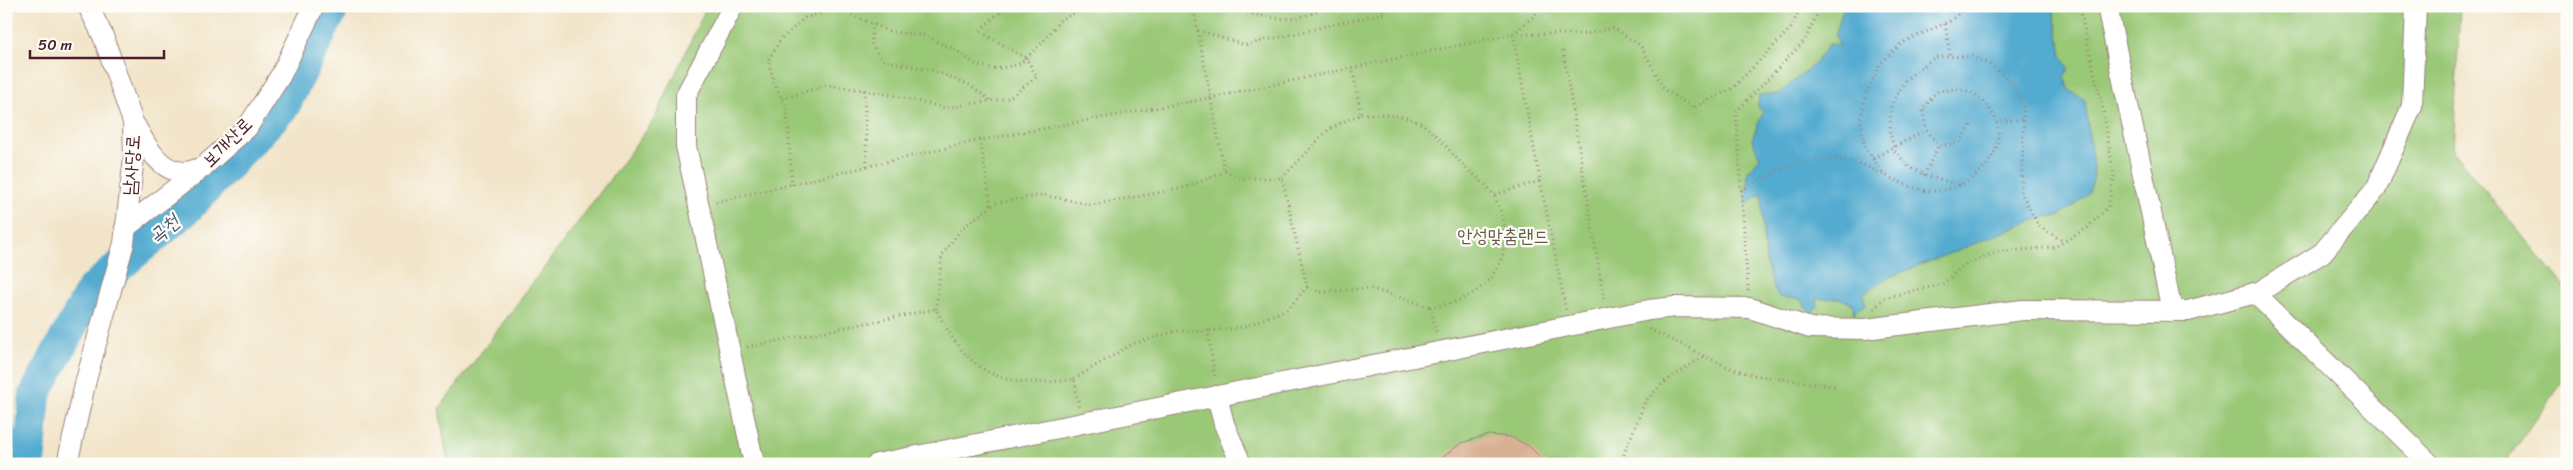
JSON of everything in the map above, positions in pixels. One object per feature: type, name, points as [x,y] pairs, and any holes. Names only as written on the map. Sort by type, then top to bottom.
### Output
[{"type":"street","name":"남사당로","points":[[67,464],[125,235],[134,157],[133,122],[102,36],[88,6]]},
{"type":"street","name":"보개산로","points":[[125,235],[247,128],[282,75],[314,6]]},
{"type":"street","points":[[733,6],[686,95],[686,146],[754,464]]},
{"type":"street","points":[[2107,6],[2172,311]]},
{"type":"street","points":[[876,464],[1569,325],[1675,307],[1750,308],[1810,328],[1859,329],[2023,310],[2188,311],[2255,293],[2322,253],[2376,189],[2412,106],[2416,6]]},
{"type":"street","points":[[133,122],[145,144],[157,159],[166,166],[183,172],[203,168]]},
{"type":"street","points":[[2255,293],[2430,464]]},
{"type":"street","points":[[1217,396],[1224,424],[1241,464]]},
{"type":"path","points":[[782,99],[828,85],[864,90],[945,108],[1009,98],[1037,77],[1026,58],[979,31],[1007,6]]},
{"type":"path","points":[[792,185],[787,110],[768,60],[782,38],[805,18],[837,7],[891,32],[923,35],[958,51],[976,64],[997,69],[1020,64],[1061,19],[1092,6]]},
{"type":"path","points":[[1193,6],[1225,172]]},
{"type":"path","points":[[1212,6],[1268,19],[1310,16],[1324,6]]},
{"type":"path","points":[[1240,11],[1244,6]]},
{"type":"path","points":[[1198,30],[1245,45],[1384,13],[1383,6]]},
{"type":"path","points":[[1513,34],[1545,6]]},
{"type":"path","points":[[700,206],[980,140],[1210,98],[1513,34],[1586,34],[1614,28],[1641,46],[1664,89],[1693,108],[1733,88],[1791,28],[1801,6]]},
{"type":"path","points":[[1750,308],[1736,112],[1805,40],[1821,6]]},
{"type":"path","points":[[1882,172],[1866,147],[1860,119],[1867,92],[1880,63],[1903,42],[1945,24],[1968,6]]},
{"type":"path","points":[[1859,329],[1884,298],[1944,284],[1964,265],[1996,252],[2055,246],[2087,228],[2108,207],[2114,176],[2103,110],[2079,6]]},
{"type":"path","points":[[873,24],[871,43],[882,60],[932,70],[970,84],[991,101]]},
{"type":"path","points":[[1945,24],[1950,55]]},
{"type":"path","points":[[1513,34],[1569,325]]},
{"type":"path","points":[[1563,51],[1608,318]]},
{"type":"path","points":[[1960,185],[1924,175],[1910,167],[1895,151],[1890,133],[1891,106],[1906,79],[1935,57],[1950,55],[1972,56],[1989,64],[2012,82],[2024,109],[2021,192],[2038,225],[2064,242]]},
{"type":"path","points":[[1352,68],[1361,114]]},
{"type":"path","points":[[1741,190],[1788,165],[1812,160],[1839,159],[1882,172],[1930,191],[1954,188],[1974,177],[1989,164],[2000,138],[1996,122],[1984,100],[1970,91],[1954,88],[1936,92],[1923,109],[1926,130],[1939,145]]},
{"type":"path","points":[[864,90],[867,166]]},
{"type":"path","points":[[1361,114],[1391,114],[1418,122],[1438,138],[1494,195],[1506,225],[1505,251],[1495,273],[1472,294],[1440,306],[1430,307],[1369,288],[1320,292],[1307,287],[1288,309],[1243,327],[1208,331],[1176,331],[1132,344],[1074,380],[1046,384],[1013,382],[987,372],[964,354],[945,329],[936,309],[942,255],[962,228],[996,203],[1043,195],[1092,205],[1184,188],[1225,172],[1244,178],[1282,178],[1330,128],[1361,114]]},
{"type":"path","points":[[1996,122],[2023,119]]},
{"type":"path","points":[[1939,145],[1958,144],[1972,124]]},
{"type":"path","points":[[1873,158],[1926,130]]},
{"type":"path","points":[[980,140],[991,206]]},
{"type":"path","points":[[1924,175],[1939,145]]},
{"type":"path","points":[[1282,178],[1307,287]]},
{"type":"path","points":[[1494,195],[1540,181]]},
{"type":"path","points":[[1430,307],[1441,351]]},
{"type":"path","points":[[729,350],[936,309]]},
{"type":"path","points":[[1642,325],[1704,356],[1753,375],[1835,386]]},
{"type":"path","points":[[1208,331],[1217,396]]},
{"type":"path","points":[[1620,464],[1645,402],[1663,382],[1704,356]]},
{"type":"path","points":[[1074,380],[1082,422]]},
{"type":"green space","name":"안성맞춤랜드","points":[[707,6],[2460,6],[2453,152],[2567,290],[2567,376],[2504,464],[448,464],[439,409],[654,120]]},
{"type":"water","points":[[1844,6],[2053,6],[2062,56],[2069,68],[2064,78],[2070,91],[2085,100],[2094,176],[2088,195],[2059,216],[2049,216],[2027,223],[1887,278],[1863,294],[1866,305],[1856,310],[1854,315],[1853,305],[1840,298],[1817,299],[1818,305],[1811,314],[1800,299],[1779,297],[1773,286],[1764,247],[1762,193],[1746,205],[1748,172],[1760,158],[1752,139],[1763,112],[1758,107],[1759,95],[1779,94],[1815,63],[1829,44],[1840,45],[1835,36]]},
{"type":"building","points":[[1488,435],[1511,437],[1529,446],[1547,464],[1434,464],[1461,443]]},
{"type":"waterway","name":"곡천","points":[[29,464],[35,394],[92,289],[185,211],[284,106],[334,6]]},
{"type":"waterway","points":[[6,398],[19,464]]}]
